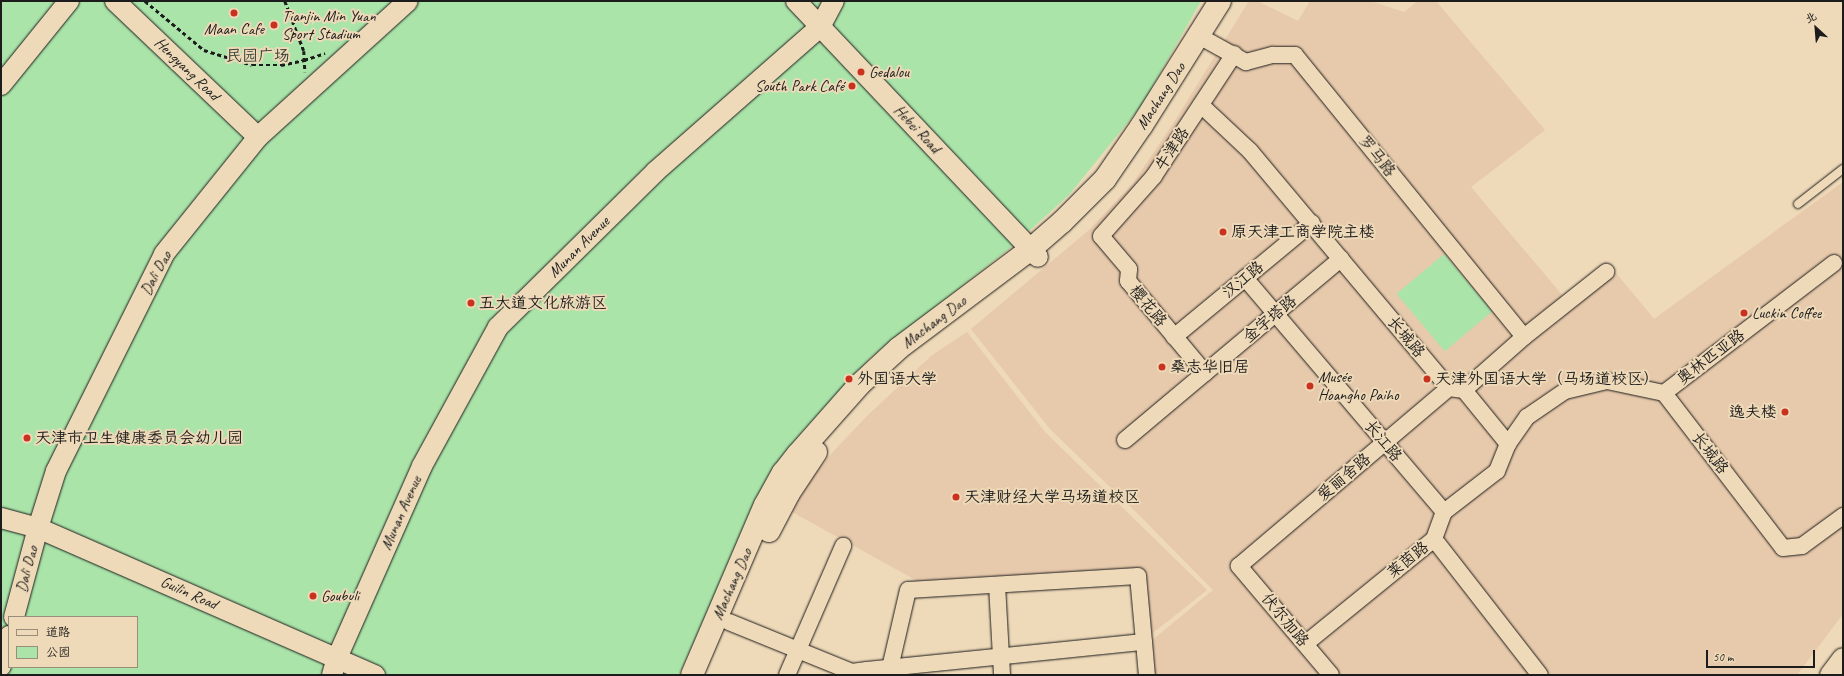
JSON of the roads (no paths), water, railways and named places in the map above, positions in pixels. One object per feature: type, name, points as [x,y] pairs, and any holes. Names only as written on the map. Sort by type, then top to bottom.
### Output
[{"type":"main road","name":"Machang Dao","points":[[1204,39],[1220,1]]},
{"type":"main road","name":"Machang Dao","points":[[707,675],[774,521],[789,493],[817,450],[878,384],[903,361],[1035,253],[1062,222],[1105,179],[1142,125],[1233,1]]},
{"type":"main road","name":"Machang Dao","points":[[692,675],[765,505],[783,473],[798,454],[859,385],[899,348],[1035,253]]},
{"type":"street","points":[[1,85],[69,1]]},
{"type":"street","name":"Hengyang Road","points":[[115,1],[258,137]]},
{"type":"street","name":"Dali Dao","points":[[14,616],[38,528],[56,471],[164,254],[258,137],[305,92],[408,1]]},
{"type":"street","name":"Hebei Road","points":[[796,1],[1035,253]]},
{"type":"street","name":"Munan Avenue","points":[[335,666],[422,466],[498,327],[655,172],[820,27],[834,1]]},
{"type":"street","name":"罗马路","points":[[1204,39],[1234,54],[1246,62],[1273,55],[1295,55],[1524,337]]},
{"type":"street","name":"牛津路","points":[[1101,236],[1154,176],[1234,54]]},
{"type":"street","name":"长城路","points":[[1201,105],[1250,152],[1312,223],[1341,259],[1508,444]]},
{"type":"street","name":"汉江路","points":[[1174,337],[1312,223]]},
{"type":"street","name":"樱花路","points":[[1101,236],[1129,269],[1128,281],[1205,373]]},
{"type":"street","name":"金字塔路","points":[[1125,440],[1341,259]]},
{"type":"street","name":"奥林匹亚路","points":[[1664,393],[1834,263]]},
{"type":"street","name":"爱丽舍路","points":[[1239,566],[1385,442],[1457,389],[1606,272]]},
{"type":"street","name":"长江路","points":[[1245,278],[1444,512]]},
{"type":"street","points":[[1444,512],[1497,471],[1508,444],[1527,417],[1565,391],[1607,381],[1664,393]]},
{"type":"street","name":"长城路","points":[[1664,393],[1783,548],[1802,546],[1843,516]]},
{"type":"street","name":"莱茵路","points":[[1305,644],[1434,539],[1444,512]]},
{"type":"street","name":"Guilin Road","points":[[1,518],[38,528],[335,666],[375,675]]},
{"type":"street","points":[[1434,539],[1540,675]]},
{"type":"street","points":[[787,675],[843,546]]},
{"type":"street","name":"伏尔加路","points":[[1239,566],[1331,675]]},
{"type":"street","points":[[890,668],[908,590],[1138,576],[1147,675]]},
{"type":"street","points":[[997,585],[1002,675]]},
{"type":"street","points":[[729,622],[852,672],[867,673],[890,668],[1144,642]]},
{"type":"street","points":[[1,666],[8,640]]},
{"type":"street","points":[[1830,675],[1843,658]]},
{"type":"lane","points":[[1798,204],[1843,169]]},
{"type":"place","name":"Maan Cafe","points":[[234,13]]},
{"type":"place","name":"Tianjin Min Yuan Sport Stadium","points":[[274,25]]},
{"type":"place","name":"Gedalou","points":[[861,72]]},
{"type":"place","name":"South Park Café","points":[[852,86]]},
{"type":"place","name":"原天津工商学院主楼","points":[[1223,232]]},
{"type":"place","name":"五大道文化旅游区","points":[[471,303]]},
{"type":"place","name":"Luckin Coffee","points":[[1744,313]]},
{"type":"place","name":"桑志华旧居","points":[[1162,367]]},
{"type":"place","name":"外国语大学","points":[[849,379]]},
{"type":"place","name":"天津外国语大学（马场道校区）","points":[[1427,379]]},
{"type":"place","name":"Musée Hoangho Paiho","points":[[1310,386]]},
{"type":"place","name":"逸夫楼","points":[[1785,412]]},
{"type":"place","name":"天津市卫生健康委员会幼儿园","points":[[27,438]]},
{"type":"place","name":"天津财经大学马场道校区","points":[[956,497]]},
{"type":"place","name":"Goubuli","points":[[313,596]]},
{"type":"park label","name":"民园广场","points":[[258,56]]}]
